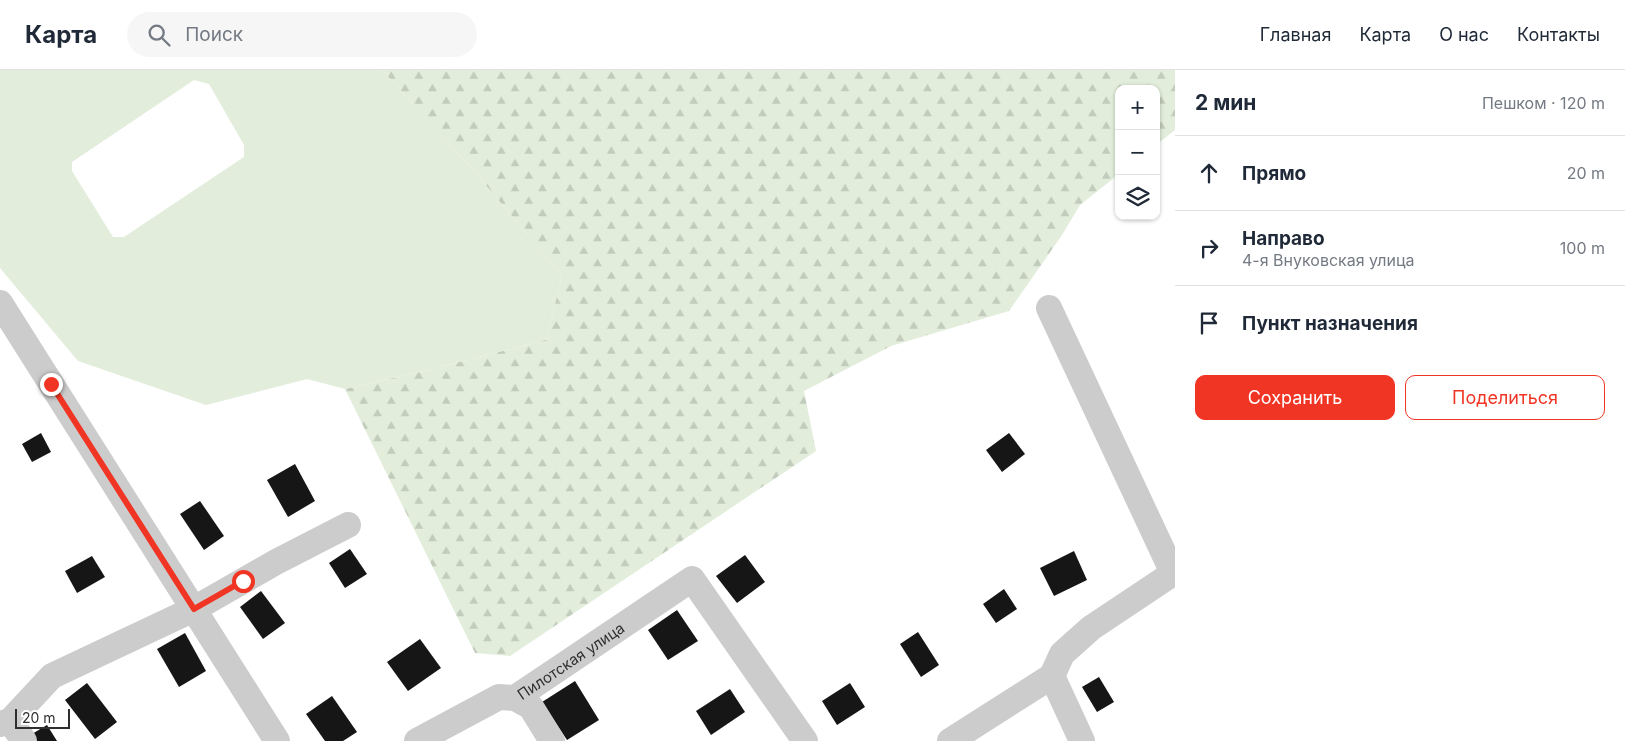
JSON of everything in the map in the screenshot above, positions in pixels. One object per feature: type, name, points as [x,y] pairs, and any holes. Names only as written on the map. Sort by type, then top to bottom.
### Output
[{"type":"street","points":[[0,303],[277,741]]},
{"type":"street","points":[[950,741],[1052,676],[1062,654],[1091,628],[1174,573],[1049,308]]},
{"type":"street","points":[[11,729],[52,676],[194,609],[276,562],[348,526]]},
{"type":"street","name":"Пилотская улица","points":[[417,741],[499,697],[515,698],[692,579],[804,741]]},
{"type":"street","points":[[1052,676],[1082,741]]},
{"type":"street","points":[[515,698],[531,707],[552,741]]},
{"type":"green space","points":[[0,70],[382,70],[474,171],[562,276],[546,340],[345,389],[307,379],[206,405],[78,361],[0,268]],"holes":[[[194,80],[209,84],[244,145],[244,157],[124,237],[113,237],[72,171],[72,162]]]},
{"type":"green space","points":[[382,70],[1175,70],[1175,130],[1160,142],[1160,85],[1115,85],[1115,177],[1080,205],[1062,235],[1009,311],[891,346],[804,391],[816,451],[510,656],[475,653],[345,389],[546,340],[562,276],[474,171]]},
{"type":"building","points":[[41,433],[51,452],[32,462],[22,444]]},
{"type":"building","points":[[1009,433],[1025,454],[1002,472],[986,450]]},
{"type":"building","points":[[295,464],[315,501],[288,517],[267,480]]},
{"type":"building","points":[[200,501],[224,536],[204,550],[180,514]]},
{"type":"building","points":[[350,549],[367,574],[345,588],[329,563]]},
{"type":"building","points":[[1074,551],[1087,580],[1054,596],[1040,568]]},
{"type":"building","points":[[745,555],[765,582],[737,603],[716,576]]},
{"type":"building","points":[[92,556],[105,577],[77,593],[65,571]]},
{"type":"building","points":[[1004,589],[1017,609],[996,623],[983,604]]},
{"type":"building","points":[[261,591],[285,623],[263,639],[240,607]]},
{"type":"building","points":[[677,610],[698,641],[668,660],[648,630]]},
{"type":"building","points":[[918,632],[939,665],[921,677],[900,644]]},
{"type":"building","points":[[185,633],[206,671],[179,687],[157,649]]},
{"type":"building","points":[[420,639],[441,668],[408,691],[387,662]]},
{"type":"building","points":[[1099,677],[1114,702],[1097,712],[1082,687]]},
{"type":"building","points":[[575,681],[599,720],[567,740],[542,702]]},
{"type":"building","points":[[87,683],[117,722],[95,739],[65,700]]},
{"type":"building","points":[[850,683],[865,707],[837,725],[822,701]]},
{"type":"building","points":[[730,689],[745,712],[711,735],[696,711]]},
{"type":"building","points":[[332,696],[357,732],[343,741],[325,741],[306,714]]},
{"type":"building","points":[[47,725],[57,741],[37,741],[32,734]]},
{"type":"route","points":[[51,384],[194,609],[243,581]]}]
